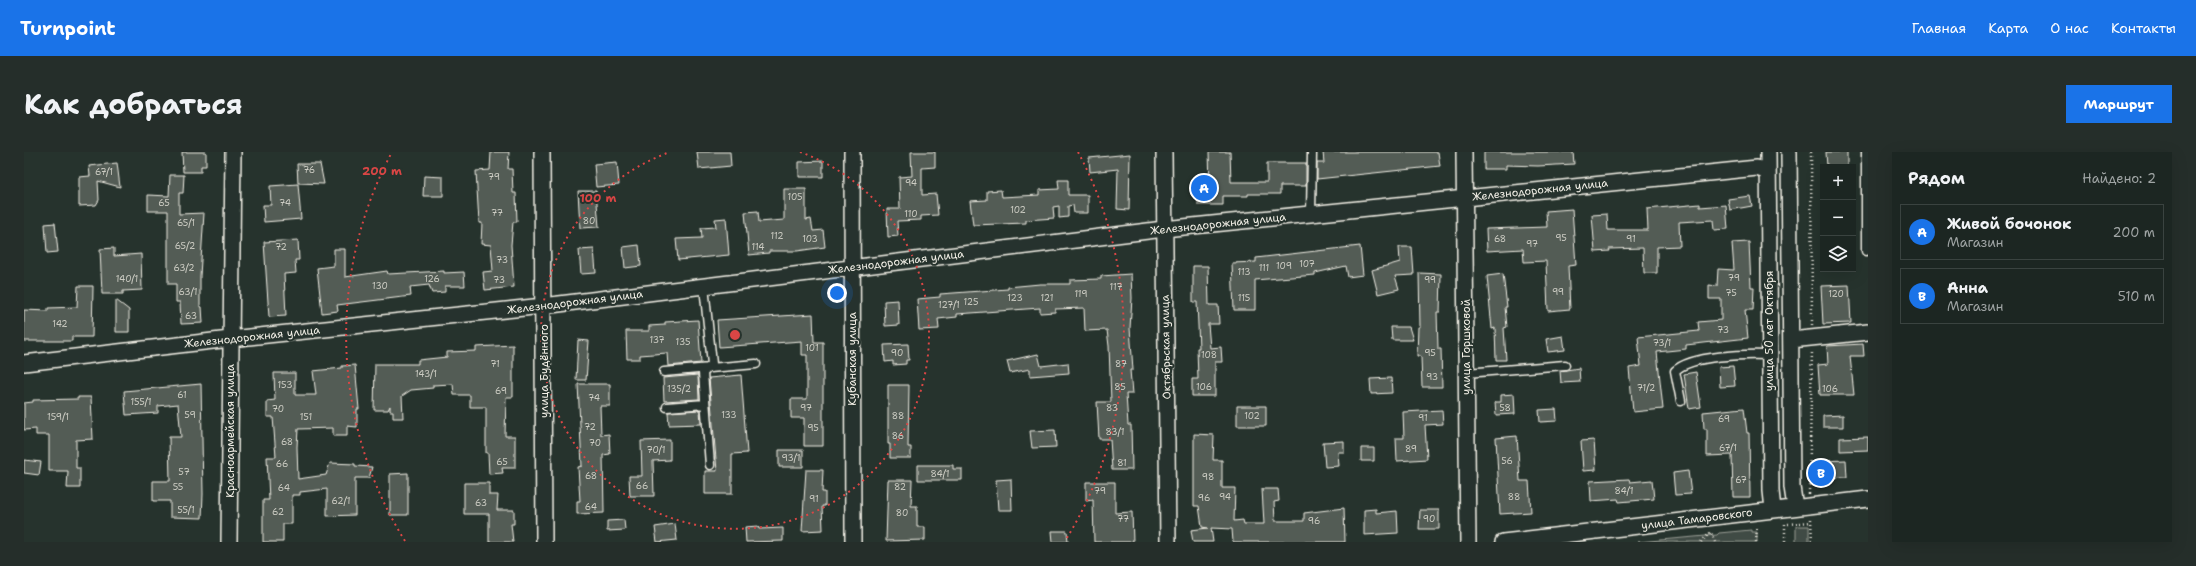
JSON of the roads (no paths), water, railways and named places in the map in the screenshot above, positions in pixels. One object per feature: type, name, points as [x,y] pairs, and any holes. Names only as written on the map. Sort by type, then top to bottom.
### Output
[{"type":"street","name":"Красноармейская улица","points":[[229,542],[233,152]]},
{"type":"street","name":"улица Будённого","points":[[542,152],[544,306],[544,542]]},
{"type":"street","name":"Кубанская улица","points":[[852,152],[853,542]]},
{"type":"street","name":"Октябрьская улица","points":[[1164,152],[1168,542]]},
{"type":"street","name":"улица Горшковой","points":[[1464,152],[1468,542]]},
{"type":"street","name":"улица 50 лет Октября","points":[[1768,152],[1769,354],[1771,491],[1773,509]]},
{"type":"street","name":"улица 50 лет Октября","points":[[1789,152],[1792,487],[1795,507]]},
{"type":"street","name":"Железнодорожная улица","points":[[24,364],[230,339],[544,306],[1164,229],[1757,168],[1768,172]]},
{"type":"street","name":"улица 50 лет Октября","points":[[1791,340],[1868,332]]},
{"type":"street","name":"улица Тамаровского","points":[[1503,542],[1868,499]]},
{"type":"lane","points":[[1311,214],[1312,152]]},
{"type":"lane","points":[[1866,152],[1866,251]]},
{"type":"lane","points":[[704,286],[712,364],[703,373],[710,465]]},
{"type":"lane","points":[[1681,401],[1675,371],[1681,366],[1723,356],[1769,354]]},
{"type":"lane","points":[[664,372],[756,364]]},
{"type":"lane","points":[[1466,373],[1565,365]]},
{"type":"lane","points":[[667,407],[705,404]]},
{"type":"place","name":"Живой бочонок","points":[[1204,188]]},
{"type":"place","name":"Анна","points":[[1821,473]]}]
